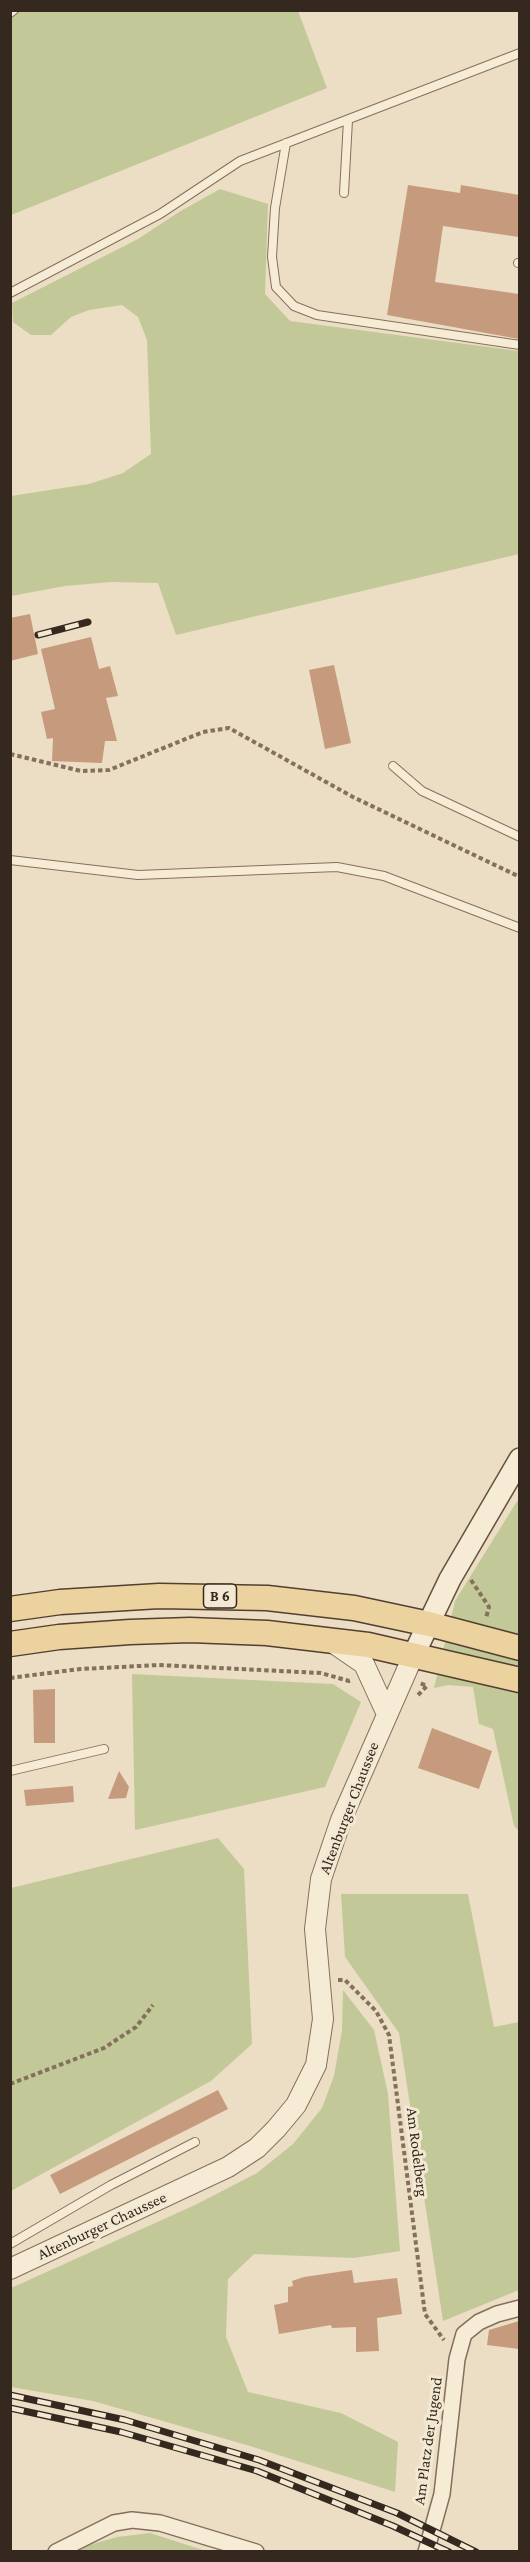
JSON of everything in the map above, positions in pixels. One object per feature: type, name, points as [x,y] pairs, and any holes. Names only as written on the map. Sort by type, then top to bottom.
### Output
[{"type":"main road","name":"Altenburger Chaussee","points":[[409,1665],[450,1579],[519,1459]]},
{"type":"main road","name":"B 6","points":[[10,1609],[105,1598],[215,1596],[314,1602],[429,1624],[519,1648]]},
{"type":"main road","name":"B 6","points":[[10,1644],[59,1637],[169,1631],[267,1633],[327,1639],[409,1665],[519,1680]]},
{"type":"street","name":"B 6","points":[[327,1639],[364,1664],[387,1714]]},
{"type":"street","name":"Altenburger Chaussee","points":[[10,2270],[228,2167],[256,2148],[296,2105],[316,2065],[331,1977],[315,1929],[321,1879],[334,1839],[409,1665]]},
{"type":"street","name":"Am Platz der Jugend","points":[[426,2552],[442,2494],[457,2359],[464,2334],[478,2322],[519,2308]]},
{"type":"street","points":[[56,2552],[114,2523],[132,2520],[160,2523],[256,2552]]},
{"type":"lane","points":[[10,292],[160,214],[240,161],[519,53]]},
{"type":"lane","points":[[344,193],[348,120]]},
{"type":"lane","points":[[286,143],[275,208],[272,257],[276,287],[294,306],[317,315],[519,345]]},
{"type":"lane","points":[[393,766],[422,791],[519,837]]},
{"type":"lane","points":[[10,860],[138,874],[337,867],[384,876],[519,928]]},
{"type":"lane","points":[[10,1771],[104,1749]]},
{"type":"lane","points":[[10,2244],[111,2185],[195,2142]]},
{"type":"path","points":[[10,754],[81,771],[109,770],[203,732],[229,728],[353,797],[519,877]]},
{"type":"path","points":[[10,1678],[80,1669],[159,1665],[321,1673],[349,1681],[369,1673]]},
{"type":"path","points":[[409,1665],[427,1686],[418,1696]]},
{"type":"path","name":"Am Rodelberg","points":[[331,1977],[345,1980],[376,2011],[389,2035],[425,2314],[457,2359]]},
{"type":"path","points":[[10,2084],[104,2048],[136,2027],[153,2005]]},
{"type":"green space","points":[[11,11],[298,11],[327,88],[11,215]]},
{"type":"green space","points":[[220,189],[268,204],[265,294],[290,321],[519,351],[519,554],[176,635],[158,583],[111,582],[65,586],[11,596],[11,496],[89,484],[123,473],[151,454],[147,340],[138,317],[122,305],[89,310],[71,317],[51,335],[31,335],[13,322],[12,303],[138,239]]},
{"type":"green space","points":[[519,1498],[519,1831],[514,1826],[493,1729],[479,1724],[473,1687],[448,1685],[434,1688],[455,1601]]},
{"type":"green space","points":[[132,1674],[333,1684],[361,1702],[325,1787],[135,1830]]},
{"type":"green space","points":[[218,1838],[244,1869],[252,2044],[211,2081],[11,2191],[11,1888]]},
{"type":"green space","points":[[341,1894],[468,1894],[494,2027],[519,2022],[519,2290],[443,2321],[399,2033],[345,1957]]},
{"type":"green space","points":[[343,1990],[374,2030],[388,2094],[400,2251],[354,2258],[254,2254],[228,2279],[226,2337],[248,2392],[341,2413],[398,2442],[395,2492],[250,2446],[93,2401],[11,2387],[11,2288],[195,2205],[257,2173],[293,2144],[322,2108],[334,2076],[342,2030]]},
{"type":"green space","points":[[150,2533],[206,2551],[73,2552],[82,2547],[117,2537]]},
{"type":"building","points":[[408,185],[460,193],[461,185],[519,195],[519,237],[443,226],[435,282],[519,294],[519,339],[387,315]]},
{"type":"building","points":[[30,614],[38,654],[10,661],[10,618]]},
{"type":"building","points":[[91,637],[99,669],[110,666],[118,696],[106,698],[117,741],[105,741],[102,763],[52,761],[53,738],[47,739],[41,712],[55,709],[41,649]]},
{"type":"building","points":[[334,665],[351,743],[325,749],[309,670]]},
{"type":"building","points":[[55,1689],[55,1743],[34,1743],[33,1690]]},
{"type":"building","points":[[432,1728],[492,1751],[479,1789],[418,1768]]},
{"type":"building","points":[[119,1771],[129,1787],[126,1798],[108,1799]]},
{"type":"building","points":[[73,1786],[74,1802],[26,1806],[24,1790]]},
{"type":"building","points":[[218,2090],[228,2109],[60,2194],[50,2175]]},
{"type":"building","points":[[352,2270],[354,2283],[397,2278],[402,2314],[377,2318],[379,2351],[356,2352],[356,2327],[332,2328],[331,2325],[279,2334],[274,2305],[288,2302],[288,2287],[293,2286],[292,2281]]},
{"type":"building","points":[[519,2321],[519,2349],[487,2345],[489,2330]]},
{"type":"railway","points":[[38,635],[88,622]]},
{"type":"railway","points":[[10,2395],[125,2420],[259,2460],[397,2513],[476,2552]]},
{"type":"railway","points":[[10,2408],[121,2432],[257,2471],[393,2526],[449,2552]]}]
